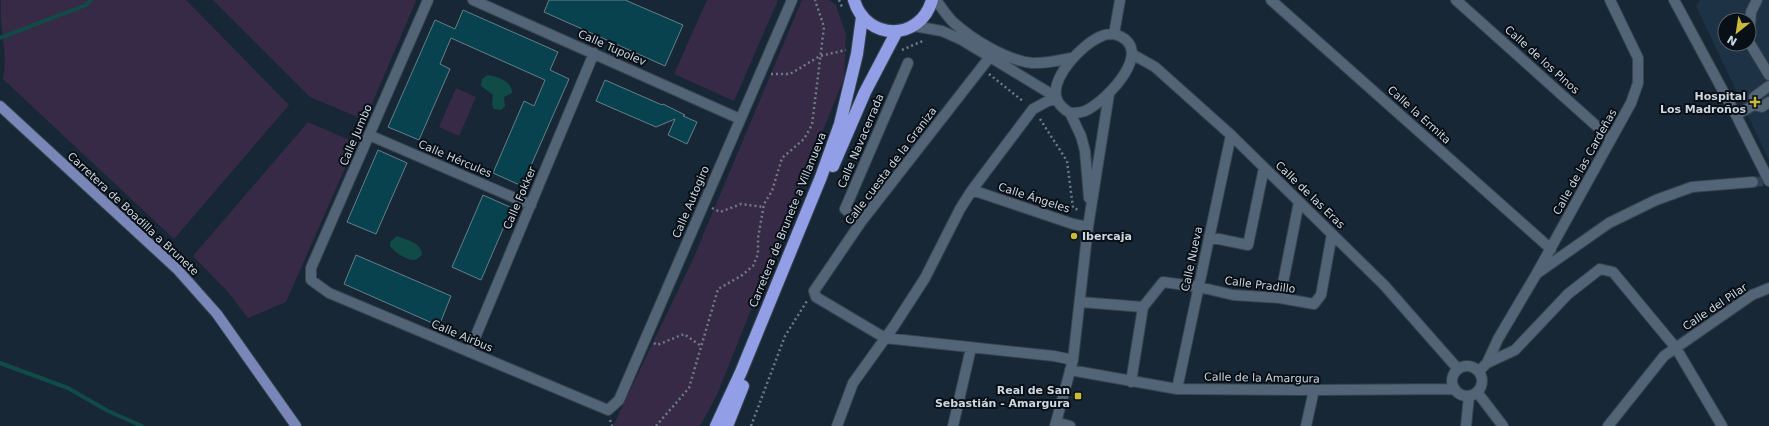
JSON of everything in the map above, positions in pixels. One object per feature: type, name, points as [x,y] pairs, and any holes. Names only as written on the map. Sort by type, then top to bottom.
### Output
[{"type":"highway","points":[[854,0],[856,8],[862,18],[872,26],[884,31],[897,32],[914,26],[923,18],[930,8],[932,0]]},
{"type":"highway","name":"Carretera de Brunete a Villanueva","points":[[716,426],[741,372],[821,177],[840,124],[857,54],[862,18]]},
{"type":"highway","name":"Carretera de Brunete a Villanueva","points":[[726,426],[854,116],[897,32]]},
{"type":"main road","name":"Carretera de Boadilla a Brunete","points":[[0,106],[177,269],[216,314],[296,426]]},
{"type":"street","name":"Calle Jumbo","points":[[310,280],[311,268],[428,0]]},
{"type":"street","name":"Calle Tupolev","points":[[473,0],[594,53],[740,120]]},
{"type":"street","name":"Calle Autogiro","points":[[608,410],[618,400],[792,0]]},
{"type":"street","points":[[936,0],[953,22],[982,43],[1002,54],[1032,63],[1047,63],[1072,58]]},
{"type":"street","points":[[1114,34],[1120,0]]},
{"type":"street","name":"Calle la Ermita","points":[[1271,0],[1551,249]]},
{"type":"street","name":"Calle de los Pinos","points":[[1456,0],[1611,139]]},
{"type":"street","name":"Calle de las Cardeñas","points":[[1487,363],[1498,339],[1551,249],[1631,103],[1638,83],[1638,58],[1610,0]]},
{"type":"street","points":[[1674,0],[1736,115],[1769,181]]},
{"type":"street","points":[[1757,0],[1751,12],[1749,42],[1769,75]]},
{"type":"street","points":[[914,26],[942,31],[962,40],[989,58],[1057,98],[1063,109],[1070,113],[1084,112],[1109,94],[1128,68],[1132,54],[1130,46],[1123,37],[1114,34],[1103,35],[1086,45],[1072,58],[1061,76],[1057,98]]},
{"type":"street","name":"Calle Fokker","points":[[469,352],[594,53]]},
{"type":"street","name":"Calle de las Eras","points":[[1132,54],[1155,67],[1231,135],[1384,285],[1458,369]]},
{"type":"street","name":"Calle cuesta de la Graniza","points":[[814,291],[862,222],[989,58]]},
{"type":"street","name":"Calle Navacerrada","points":[[862,222],[845,209],[908,63]]},
{"type":"street","points":[[1754,104],[1754,97],[1769,86]]},
{"type":"street","points":[[1070,426],[1055,424],[1073,360],[1088,227],[1109,94]]},
{"type":"street","points":[[837,426],[853,383],[925,278],[960,208],[972,190],[1033,109],[1048,100],[1057,98]]},
{"type":"street","points":[[1754,104],[1762,107],[1769,102]]},
{"type":"street","points":[[1736,115],[1754,104]]},
{"type":"street","points":[[1070,113],[1081,136],[1085,151],[1090,216]]},
{"type":"street","name":"Calle Hércules","points":[[369,135],[530,205]]},
{"type":"street","name":"Calle Nueva","points":[[1177,389],[1231,135]]},
{"type":"street","points":[[1209,237],[1248,245],[1264,168]]},
{"type":"street","name":"Calle de las Cardeñas","points":[[1537,273],[1609,223],[1656,200],[1692,187],[1753,182]]},
{"type":"street","name":"Calle Ángeles","points":[[972,190],[1073,224],[1088,227]]},
{"type":"street","points":[[1280,298],[1299,202]]},
{"type":"street","name":"Calle Pradillo","points":[[1143,307],[1163,282],[1199,287],[1234,295],[1280,298],[1314,304],[1321,295],[1332,234]]},
{"type":"street","name":"Calle de las Cardeñas","points":[[1479,371],[1487,363],[1515,350],[1568,294],[1600,269],[1613,272],[1676,348]]},
{"type":"street","name":"Calle Airbus","points":[[310,280],[329,293],[608,410]]},
{"type":"street","name":"Calle del Pilar","points":[[1608,426],[1664,356],[1752,295],[1769,288]]},
{"type":"street","points":[[814,291],[816,297],[885,338],[1054,356],[1073,360]]},
{"type":"street","points":[[1080,302],[1143,307],[1131,382]]},
{"type":"street","points":[[953,426],[971,348]]},
{"type":"street","points":[[1676,348],[1722,426]]},
{"type":"street","points":[[1465,366],[1472,367],[1479,371],[1482,378],[1482,386],[1473,394],[1464,395],[1455,389],[1453,382],[1454,375],[1458,369],[1465,366]]},
{"type":"street","name":"Calle de la Amargura","points":[[1070,370],[1177,389],[1455,389]]},
{"type":"street","points":[[1306,426],[1314,390]]},
{"type":"street","points":[[1466,426],[1473,394]]},
{"type":"street","points":[[1473,394],[1504,426]]},
{"type":"path","points":[[656,426],[689,388],[718,289],[741,276],[753,266],[758,254],[758,238],[763,207],[772,191],[782,158],[804,139],[812,125],[824,28],[815,0]]},
{"type":"path","points":[[900,53],[904,48],[929,39]]},
{"type":"path","points":[[760,74],[790,74],[820,56],[848,49]]},
{"type":"path","points":[[981,68],[1033,109],[1067,161],[1073,208],[1090,216]]},
{"type":"path","points":[[704,204],[720,212],[741,204],[763,207]]},
{"type":"path","points":[[751,426],[785,336],[814,291]]},
{"type":"path","points":[[645,339],[657,345],[684,334],[701,346]]},
{"type":"shaded area","points":[[1,0],[186,0],[289,105],[174,239],[3,79],[5,59],[1,18]]},
{"type":"shaded area","points":[[213,0],[416,1],[365,120],[310,97]]},
{"type":"shaded area","points":[[707,0],[778,0],[734,101],[674,74]]},
{"type":"shaded area","points":[[802,0],[829,0],[836,5],[846,35],[844,78],[716,397],[700,426],[613,426],[693,259]]},
{"type":"shaded area","name":"Hospital Los Madroños","points":[[1700,0],[1769,0],[1769,160],[1718,52],[1757,52],[1757,12],[1717,12],[1717,50],[1696,6]]},
{"type":"shaded area","points":[[488,75],[504,80],[512,89],[512,93],[504,97],[505,106],[501,110],[494,109],[492,105],[493,95],[481,86],[482,79]]},
{"type":"shaded area","points":[[456,88],[476,97],[459,136],[439,127]]},
{"type":"shaded area","points":[[308,122],[356,143],[286,302],[248,318],[228,292],[193,256]]},
{"type":"shaded area","points":[[397,236],[417,245],[420,248],[422,255],[417,259],[410,260],[395,251],[390,246],[390,242]]},
{"type":"building","points":[[549,0],[625,0],[683,25],[665,66],[544,12]]},
{"type":"building","points":[[463,10],[558,52],[550,70],[569,79],[522,186],[493,173],[524,101],[534,106],[545,80],[451,38],[440,64],[450,69],[419,140],[388,127],[435,20],[455,29]]},
{"type":"building","points":[[605,80],[662,105],[663,104],[685,115],[683,116],[697,122],[687,144],[668,135],[675,119],[656,127],[596,101]]},
{"type":"building","points":[[378,150],[407,163],[376,234],[347,222]]},
{"type":"building","points":[[483,195],[512,208],[481,280],[452,267]]},
{"type":"building","points":[[356,255],[451,296],[439,326],[344,284]]},
{"type":"waterway","points":[[0,38],[86,5],[91,0]]},
{"type":"waterway","points":[[0,363],[68,388],[108,411],[142,426]]},
{"type":"tunnel","points":[[1753,182],[1769,181]]},
{"type":"place","name":"Hospital Los Madroños","points":[[1755,102]]},
{"type":"place","name":"Ibercaja","points":[[1074,236]]},
{"type":"place","name":"Real de San Sebastián - Amargura","points":[[1078,396]]}]
